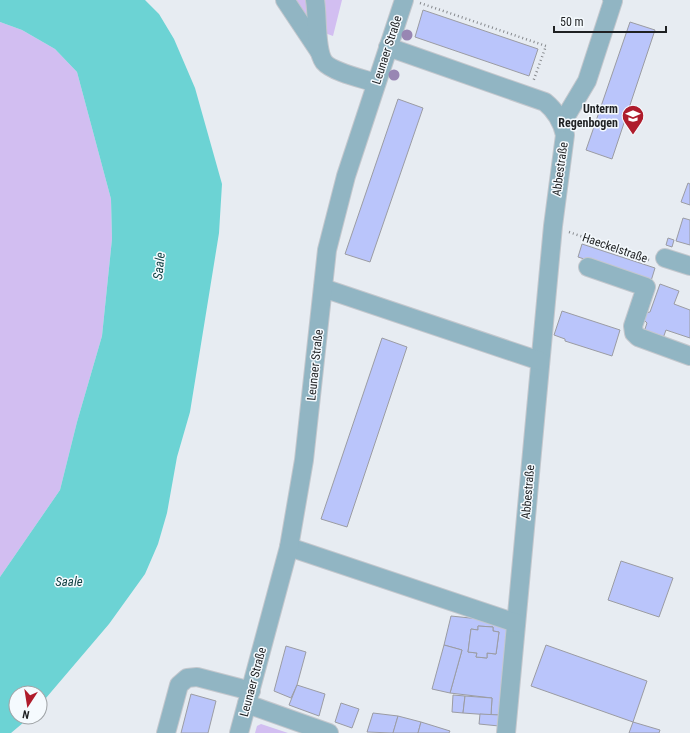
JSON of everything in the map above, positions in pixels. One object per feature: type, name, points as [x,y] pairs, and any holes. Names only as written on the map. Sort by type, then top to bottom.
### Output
[{"type":"street","points":[[285,0],[320,52],[324,62],[332,67],[376,83]]},
{"type":"street","points":[[315,0],[320,52]]},
{"type":"street","name":"Leunaer Straße","points":[[239,733],[289,548],[304,460],[327,250],[344,184],[376,83],[388,47],[408,0]]},
{"type":"street","points":[[562,123],[587,81],[611,8],[612,0]]},
{"type":"street","name":"Abbestraße","points":[[388,47],[545,102],[554,109],[562,123],[565,135],[553,226],[506,733]]},
{"type":"street","name":"Haeckelstraße","points":[[660,260],[690,266]]},
{"type":"street","points":[[588,267],[646,287],[633,326],[634,333],[638,337],[690,356]]},
{"type":"street","points":[[323,288],[540,361]]},
{"type":"street","points":[[289,548],[516,623]]},
{"type":"street","points":[[166,733],[179,685],[187,678],[197,677],[329,733]]},
{"type":"path","points":[[408,0],[546,46],[531,88]]},
{"type":"path","name":"Haeckelstraße","points":[[568,232],[660,260]]},
{"type":"shaded area","points":[[291,0],[342,0],[333,36],[308,27]]},
{"type":"shaded area","points":[[0,22],[22,30],[55,49],[77,72],[111,199],[112,239],[102,336],[77,422],[60,490],[0,577]]},
{"type":"shaded area","points":[[261,724],[288,733],[255,733],[257,726]]},
{"type":"water","name":"Saale","points":[[0,0],[145,0],[159,14],[174,39],[195,88],[222,184],[219,233],[190,412],[177,457],[167,513],[158,544],[145,574],[109,624],[48,696],[48,685],[8,685],[8,725],[20,725],[11,733],[0,733],[0,577],[60,490],[77,422],[102,336],[112,239],[111,199],[77,72],[55,49],[22,30],[0,22]]},
{"type":"building","points":[[423,10],[538,49],[529,76],[415,37]]},
{"type":"building","points":[[630,22],[655,30],[612,159],[586,150]]},
{"type":"building","points":[[398,99],[423,108],[370,262],[345,254]]},
{"type":"building","points":[[688,183],[690,184],[690,205],[681,202]]},
{"type":"building","points":[[683,218],[690,220],[690,245],[676,241]]},
{"type":"building","points":[[668,238],[674,240],[672,247],[666,245]]},
{"type":"building","points":[[582,244],[655,268],[651,281],[578,257]]},
{"type":"building","points":[[660,284],[679,291],[674,304],[690,310],[690,338],[666,330],[662,341],[643,335],[647,323],[643,319],[645,313],[650,312]]},
{"type":"building","points":[[562,311],[620,330],[612,356],[565,341],[565,339],[554,335]]},
{"type":"building","points":[[382,338],[407,347],[347,527],[321,519]]},
{"type":"building","points":[[621,561],[673,578],[659,617],[608,600]]},
{"type":"building","points":[[451,616],[508,622],[500,715],[491,715],[492,698],[450,693],[462,650],[444,645]],"holes":[[[478,626],[493,627],[493,631],[499,632],[496,654],[487,653],[487,658],[476,657],[477,653],[468,652],[471,629],[478,630]]]},
{"type":"building","points":[[478,626],[493,627],[493,631],[499,632],[496,654],[487,653],[487,658],[476,657],[477,653],[468,652],[471,629],[478,630]]},
{"type":"building","points":[[444,645],[462,650],[450,693],[432,689]]},
{"type":"building","points":[[546,645],[647,681],[633,722],[531,686]]},
{"type":"building","points":[[286,646],[306,652],[297,685],[291,698],[274,691]]},
{"type":"building","points":[[297,685],[325,694],[319,716],[289,705]]},
{"type":"building","points":[[191,694],[216,701],[208,733],[181,733]]},
{"type":"building","points":[[453,695],[465,696],[463,713],[452,712]]},
{"type":"building","points":[[465,696],[492,698],[491,715],[463,713]]},
{"type":"building","points":[[341,703],[359,709],[352,728],[335,722]]},
{"type":"building","points":[[373,713],[398,716],[393,733],[367,732]]},
{"type":"building","points":[[480,714],[500,715],[499,726],[479,724]]},
{"type":"building","points":[[398,716],[421,722],[418,733],[393,733]]},
{"type":"building","points":[[421,722],[450,731],[449,733],[418,733]]},
{"type":"building","points":[[633,722],[660,730],[659,733],[629,733]]},
{"type":"place","name":"Unterm Regenbogen","points":[[633,136]]}]
